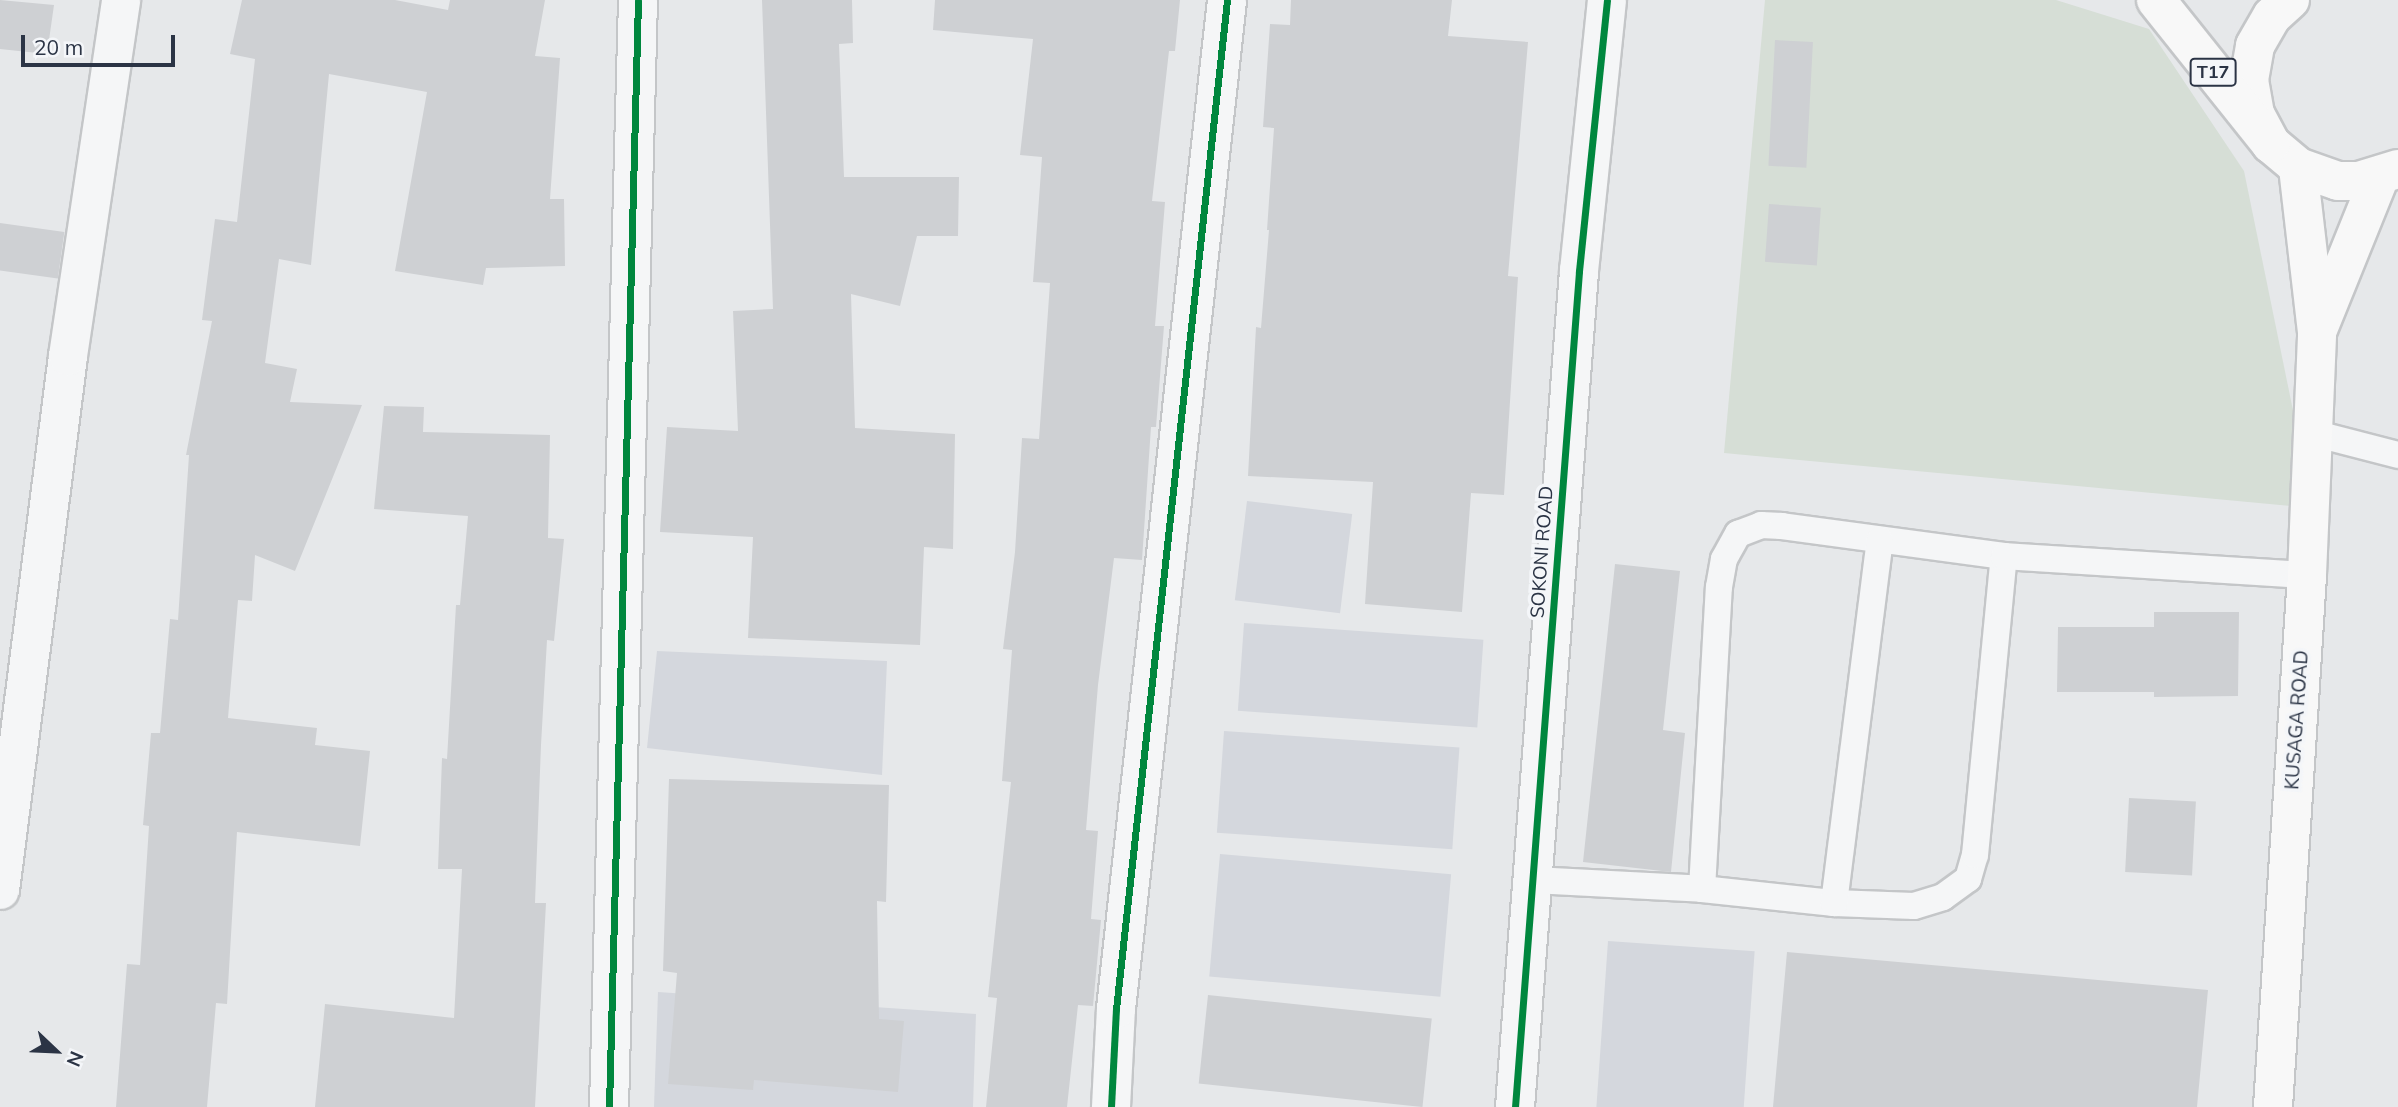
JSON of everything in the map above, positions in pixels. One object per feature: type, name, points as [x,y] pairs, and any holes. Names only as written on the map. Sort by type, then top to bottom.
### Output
[{"type":"street","points":[[0,890],[68,356],[121,0]]},
{"type":"street","points":[[609,1107],[638,0]]},
{"type":"street","points":[[1111,1107],[1117,995],[1227,0]]},
{"type":"street","name":"SOKONI ROAD","points":[[1515,1107],[1579,271],[1607,0]]},
{"type":"street","name":"T17","points":[[2155,0],[2285,155]]},
{"type":"street","points":[[2290,0],[2272,16],[2255,46],[2249,80],[2255,114],[2285,155],[2317,332]]},
{"type":"street","points":[[2285,155],[2338,181],[2389,172]]},
{"type":"street","points":[[2317,332],[2389,172]]},
{"type":"street","name":"KUSAGA ROAD","points":[[2273,1107],[2307,575],[2317,332]]},
{"type":"lane","points":[[2313,433],[2398,455]]},
{"type":"lane","points":[[1702,889],[1720,587],[1724,559],[1738,534],[1761,525],[2004,556],[2307,575]]},
{"type":"lane","points":[[1834,903],[1880,540]]},
{"type":"lane","points":[[1533,880],[1702,889],[1834,903],[1914,906],[1944,897],[1968,880],[1975,855],[2004,556]]},
{"type":"shaded area","points":[[1765,0],[2056,0],[2149,29],[2244,171],[2313,508],[1724,453]]},
{"type":"shaded area","points":[[1247,501],[1352,514],[1340,613],[1235,600]]},
{"type":"shaded area","points":[[1244,623],[1483,640],[1477,728],[1238,711]]},
{"type":"shaded area","points":[[657,651],[887,661],[882,775],[647,748]]},
{"type":"shaded area","points":[[1224,731],[1459,747],[1452,849],[1217,833]]},
{"type":"shaded area","points":[[1220,854],[1451,874],[1440,997],[1209,977]]},
{"type":"shaded area","points":[[1608,941],[1755,951],[1744,1107],[1596,1107]]},
{"type":"shaded area","points":[[658,992],[976,1014],[973,1107],[654,1107]]},
{"type":"building","points":[[0,0],[54,5],[47,54],[0,49]]},
{"type":"building","points":[[242,0],[395,0],[448,10],[450,0],[545,0],[535,56],[560,58],[550,199],[564,199],[565,266],[486,268],[483,285],[395,271],[427,92],[329,74],[311,265],[279,259],[265,363],[297,369],[290,402],[362,405],[295,571],[255,555],[252,601],[238,600],[228,718],[317,728],[315,745],[370,751],[360,846],[237,832],[227,1004],[216,1003],[207,1107],[116,1107],[127,964],[140,965],[149,826],[143,825],[151,733],[160,733],[170,619],[178,620],[189,455],[186,455],[212,321],[202,320],[215,219],[237,222],[255,59],[230,54]]},
{"type":"building","points":[[762,0],[852,0],[853,43],[839,44],[844,177],[959,177],[958,236],[917,236],[900,306],[851,294],[855,428],[955,434],[953,549],[924,547],[920,645],[748,638],[753,537],[660,532],[667,427],[738,431],[733,311],[773,309]]},
{"type":"building","points":[[935,0],[1180,0],[1175,51],[1169,51],[1152,201],[1165,202],[1155,326],[1164,326],[1156,427],[1151,427],[1142,560],[1114,558],[1098,685],[1086,830],[1098,831],[1091,919],[1101,920],[1093,1006],[1078,1005],[1067,1107],[986,1107],[997,998],[988,997],[1011,782],[1002,781],[1012,650],[1003,649],[1015,552],[1022,438],[1039,439],[1050,283],[1033,282],[1042,157],[1020,155],[1033,39],[933,30]]},
{"type":"building","points":[[1291,0],[1452,0],[1448,36],[1528,42],[1508,276],[1518,277],[1504,495],[1471,493],[1462,612],[1365,604],[1373,482],[1248,476],[1256,327],[1261,328],[1274,128],[1263,127],[1270,24],[1290,25]]},
{"type":"building","points":[[1775,40],[1813,42],[1806,168],[1768,166]]},
{"type":"building","points":[[1769,204],[1821,208],[1817,265],[1765,262]]},
{"type":"building","points":[[0,223],[64,232],[58,279],[0,270]]},
{"type":"building","points":[[384,406],[424,407],[423,432],[550,435],[548,538],[564,539],[554,641],[547,640],[541,745],[535,903],[546,903],[535,1107],[315,1107],[325,1004],[454,1018],[462,869],[438,869],[442,758],[447,759],[456,605],[460,605],[468,516],[374,509]]},
{"type":"building","points":[[1615,564],[1680,571],[1663,730],[1685,733],[1671,872],[1583,862]]},
{"type":"building","points":[[2154,612],[2239,612],[2238,696],[2154,697],[2154,692],[2057,692],[2058,627],[2154,627]]},
{"type":"building","points":[[669,779],[889,785],[886,902],[877,901],[879,1019],[904,1021],[898,1092],[754,1080],[753,1090],[668,1084],[677,973],[663,971]]},
{"type":"building","points":[[2129,798],[2196,802],[2192,875],[2125,872]]},
{"type":"building","points":[[1787,952],[2208,990],[2197,1107],[1773,1107]]},
{"type":"building","points":[[1208,995],[1432,1019],[1422,1107],[1199,1084]]},
{"type":"cycle path","points":[[609,1107],[638,0]]},
{"type":"cycle path","points":[[1111,1107],[1116,1009],[1227,0]]},
{"type":"cycle path","points":[[1515,1107],[1579,271],[1607,0]]}]
